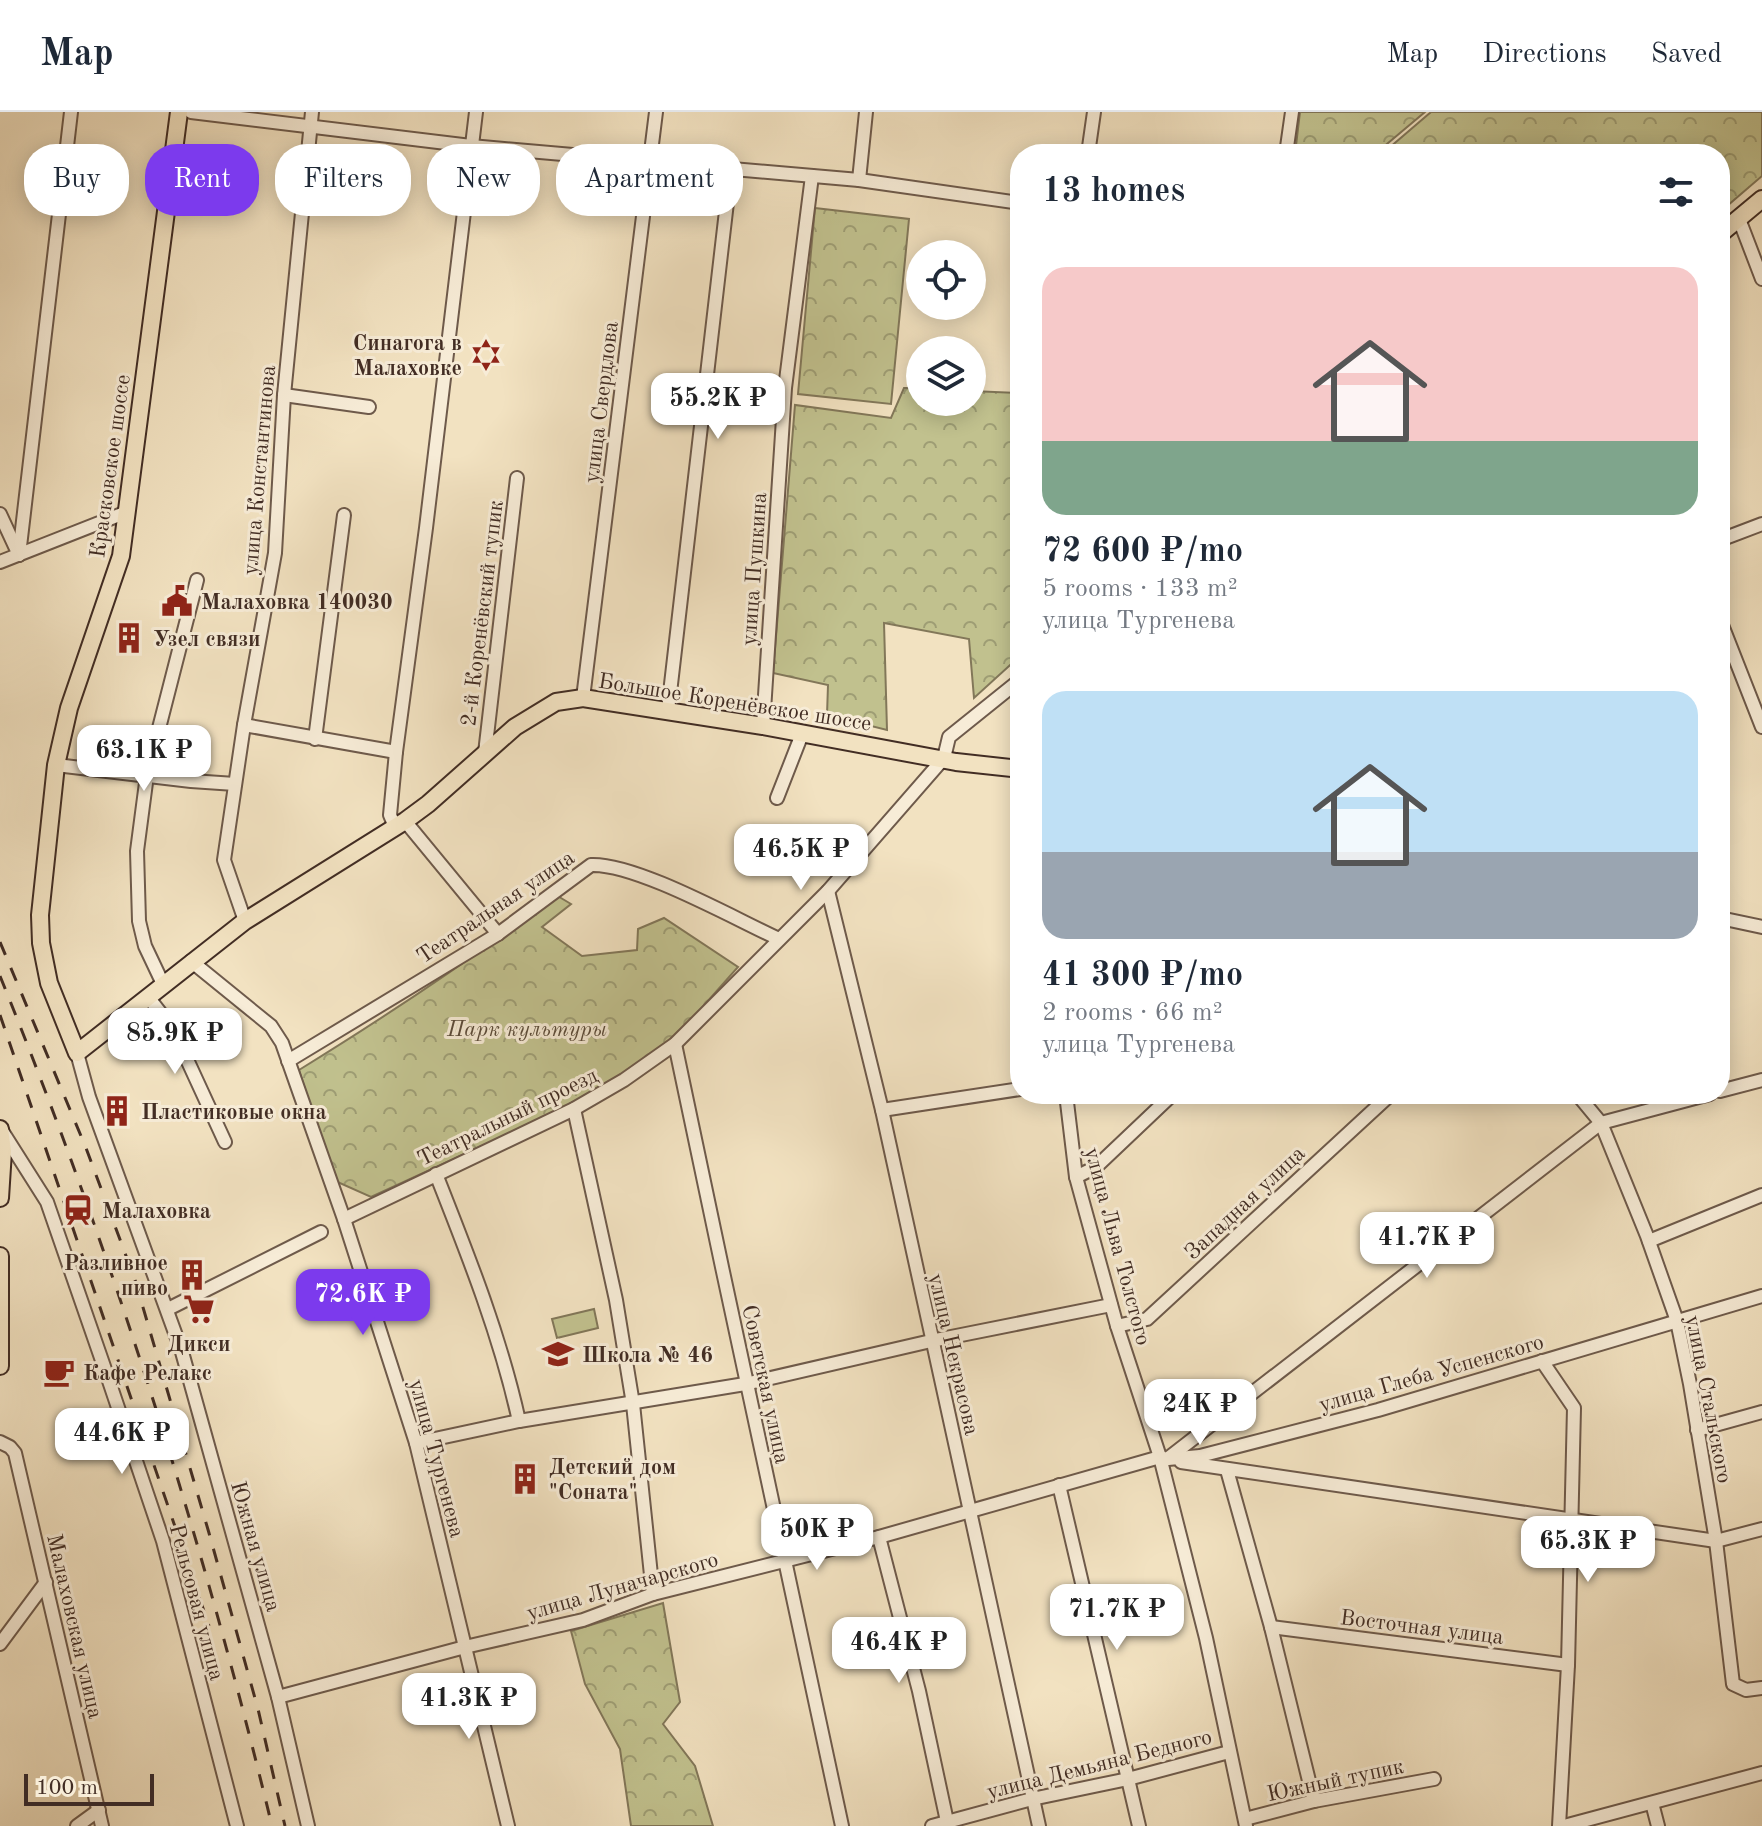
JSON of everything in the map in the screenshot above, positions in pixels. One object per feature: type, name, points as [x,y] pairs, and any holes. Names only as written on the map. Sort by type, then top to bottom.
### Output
[{"type":"main road","name":"Красковское шоссе","points":[[77,1053],[49,983],[41,943],[40,915],[56,765],[69,708],[121,556],[179,112]]},
{"type":"main road","points":[[1730,226],[1762,199]]},
{"type":"main road","name":"Большое Коренёвское шоссе","points":[[77,1053],[245,921],[400,824],[515,727],[556,702],[583,698],[668,710],[1010,768]]},
{"type":"main road","points":[[0,1128],[3,1151],[0,1198]]},
{"type":"main road","points":[[0,1256],[0,1366]]},
{"type":"street","points":[[19,555],[71,112]]},
{"type":"street","points":[[191,112],[454,144]]},
{"type":"street","name":"улица Константинова","points":[[245,921],[224,860],[275,553],[284,395],[312,112]]},
{"type":"street","points":[[471,144],[476,112]]},
{"type":"street","name":"улица Свердлова","points":[[652,144],[656,112]]},
{"type":"street","points":[[859,180],[866,112]]},
{"type":"street","points":[[1089,144],[1094,112]]},
{"type":"street","points":[[1287,144],[1292,112]]},
{"type":"street","points":[[743,169],[859,180],[1010,202]]},
{"type":"street","name":"улица Пушкина","points":[[763,726],[785,388],[812,176]]},
{"type":"street","points":[[463,216],[390,815],[498,934]]},
{"type":"street","name":"улица Свердлова","points":[[583,698],[643,216]]},
{"type":"street","points":[[668,710],[725,216]]},
{"type":"street","points":[[1739,219],[1762,279]]},
{"type":"street","points":[[284,395],[369,407]]},
{"type":"street","name":"2-й Коренёвский тупик","points":[[485,753],[517,478]]},
{"type":"street","points":[[0,562],[127,512]]},
{"type":"street","points":[[0,514],[19,555]]},
{"type":"street","points":[[315,739],[344,515]]},
{"type":"street","points":[[1730,536],[1762,524]]},
{"type":"street","points":[[163,984],[145,946],[139,921],[137,851],[147,775],[197,580]]},
{"type":"street","points":[[1730,645],[1762,727]]},
{"type":"street","name":"Театральный проезд","points":[[344,1219],[574,1109],[624,1080],[675,1044],[828,891],[944,758],[949,737],[1010,688]]},
{"type":"street","points":[[244,725],[396,752]]},
{"type":"street","points":[[777,798],[802,734]]},
{"type":"street","points":[[56,765],[235,784]]},
{"type":"street","name":"Театральная улица","points":[[288,1061],[498,934],[591,865],[603,864],[654,881],[779,939]]},
{"type":"street","name":"улица Некрасова","points":[[828,891],[882,1110],[1039,1826]]},
{"type":"street","points":[[1730,920],[1762,927]]},
{"type":"street","name":"улица Тургенева","points":[[191,961],[271,1026],[282,1043],[344,1219],[416,1443],[508,1826]]},
{"type":"street","points":[[148,997],[173,1029],[225,1142]]},
{"type":"street","name":"Советская улица","points":[[675,1044],[745,1384],[787,1561],[842,1826]]},
{"type":"street","name":"Южная улица","points":[[77,1053],[89,1097],[168,1309],[278,1697],[308,1826]]},
{"type":"street","points":[[1730,1088],[1762,1080]]},
{"type":"street","points":[[882,1110],[1010,1091]]},
{"type":"street","name":"улица Льва Толстого","points":[[1067,1104],[1076,1177],[1117,1326],[1164,1458],[1245,1822]]},
{"type":"street","points":[[1076,1177],[1096,1167],[1162,1104]]},
{"type":"street","name":"Западная улица","points":[[1117,1326],[1147,1319],[1380,1104]]},
{"type":"street","name":"улица Стальского","points":[[1585,1104],[1601,1123],[1649,1241],[1677,1321],[1716,1541],[1733,1684],[1746,1690],[1762,1688]]},
{"type":"street","points":[[1164,1458],[1601,1123],[1672,1104]]},
{"type":"street","points":[[574,1109],[616,1300],[633,1404],[653,1594]]},
{"type":"street","name":"Рельсовая улица","points":[[0,1128],[47,1202],[108,1378],[163,1541],[237,1826]]},
{"type":"street","points":[[436,1174],[478,1279],[510,1381],[519,1421]]},
{"type":"street","points":[[1649,1241],[1762,1195]]},
{"type":"street","points":[[168,1309],[321,1232]]},
{"type":"street","name":"улица Глеба Успенского","points":[[1164,1458],[1200,1456],[1378,1410],[1762,1296]]},
{"type":"street","points":[[416,1443],[519,1421],[745,1384],[931,1341],[1111,1305]]},
{"type":"street","points":[[1542,1361],[1574,1408],[1562,1826],[1762,1773]]},
{"type":"street","points":[[1697,1430],[1762,1412]]},
{"type":"street","name":"Малаховская улица","points":[[0,1442],[15,1453],[102,1826]]},
{"type":"street","points":[[1164,1458],[1227,1470],[1716,1541],[1762,1529]]},
{"type":"street","name":"улица Луначарского","points":[[278,1697],[465,1647],[583,1620],[653,1594],[879,1537],[970,1509],[1164,1458]]},
{"type":"street","points":[[1227,1470],[1271,1627],[1314,1801]]},
{"type":"street","points":[[1059,1485],[1139,1826]]},
{"type":"street","points":[[879,1537],[919,1691],[948,1824]]},
{"type":"street","points":[[0,1644],[46,1582]]},
{"type":"street","name":"Восточная улица","points":[[1271,1627],[1568,1665]]},
{"type":"street","name":"улица Демьяна Бедного","points":[[932,1826],[1229,1752]]},
{"type":"street","name":"Южный тупик","points":[[1245,1822],[1314,1801],[1434,1779]]},
{"type":"street","points":[[1652,1803],[1658,1826]]},
{"type":"street","points":[[77,1826],[99,1810]]},
{"type":"green space","points":[[1300,112],[1425,112],[1387,144],[1296,144]]},
{"type":"green space","points":[[1431,112],[1762,112],[1762,176],[1730,203],[1730,144],[1394,144]]},
{"type":"green space","points":[[815,208],[909,219],[891,404],[798,394]]},
{"type":"green space","points":[[906,388],[906,416],[986,416],[986,392],[1010,393],[1010,665],[974,698],[969,639],[884,623],[887,730],[827,715],[828,685],[773,673],[795,405],[891,418]]},
{"type":"green space","name":"Парк культуры","points":[[556,895],[571,904],[542,927],[582,956],[637,950],[638,929],[664,918],[738,967],[683,1029],[636,1069],[567,1107],[371,1197],[333,1180],[299,1070],[430,986]]},
{"type":"green space","points":[[594,1309],[598,1328],[557,1338],[552,1319]]},
{"type":"green space","points":[[663,1603],[680,1702],[663,1724],[695,1766],[713,1826],[631,1826],[620,1749],[585,1684],[571,1631]]},
{"type":"railway","points":[[0,942],[86,1148],[135,1280],[258,1709],[285,1826]]},
{"type":"railway","points":[[0,976],[80,1184],[152,1396],[216,1610],[272,1826]]},
{"type":"railway","points":[[0,1015],[209,1626]]},
{"type":"place","name":"Синагога в Малаховке","points":[[486,355]]},
{"type":"place","name":"Малаховка 140030","points":[[177,601]]},
{"type":"place","name":"Узел связи","points":[[129,638]]},
{"type":"place","name":"Пластиковые окна","points":[[117,1111]]},
{"type":"place","name":"Малаховка","points":[[78,1210]]},
{"type":"place","name":"Разливное пиво","points":[[192,1275]]},
{"type":"place","name":"Дикси","points":[[199,1309]]},
{"type":"place","name":"Школа № 46","points":[[558,1354]]},
{"type":"place","name":"Кафе Релакс","points":[[59,1372]]},
{"type":"place","name":"Детский дом \"Соната\"","points":[[525,1479]]}]
